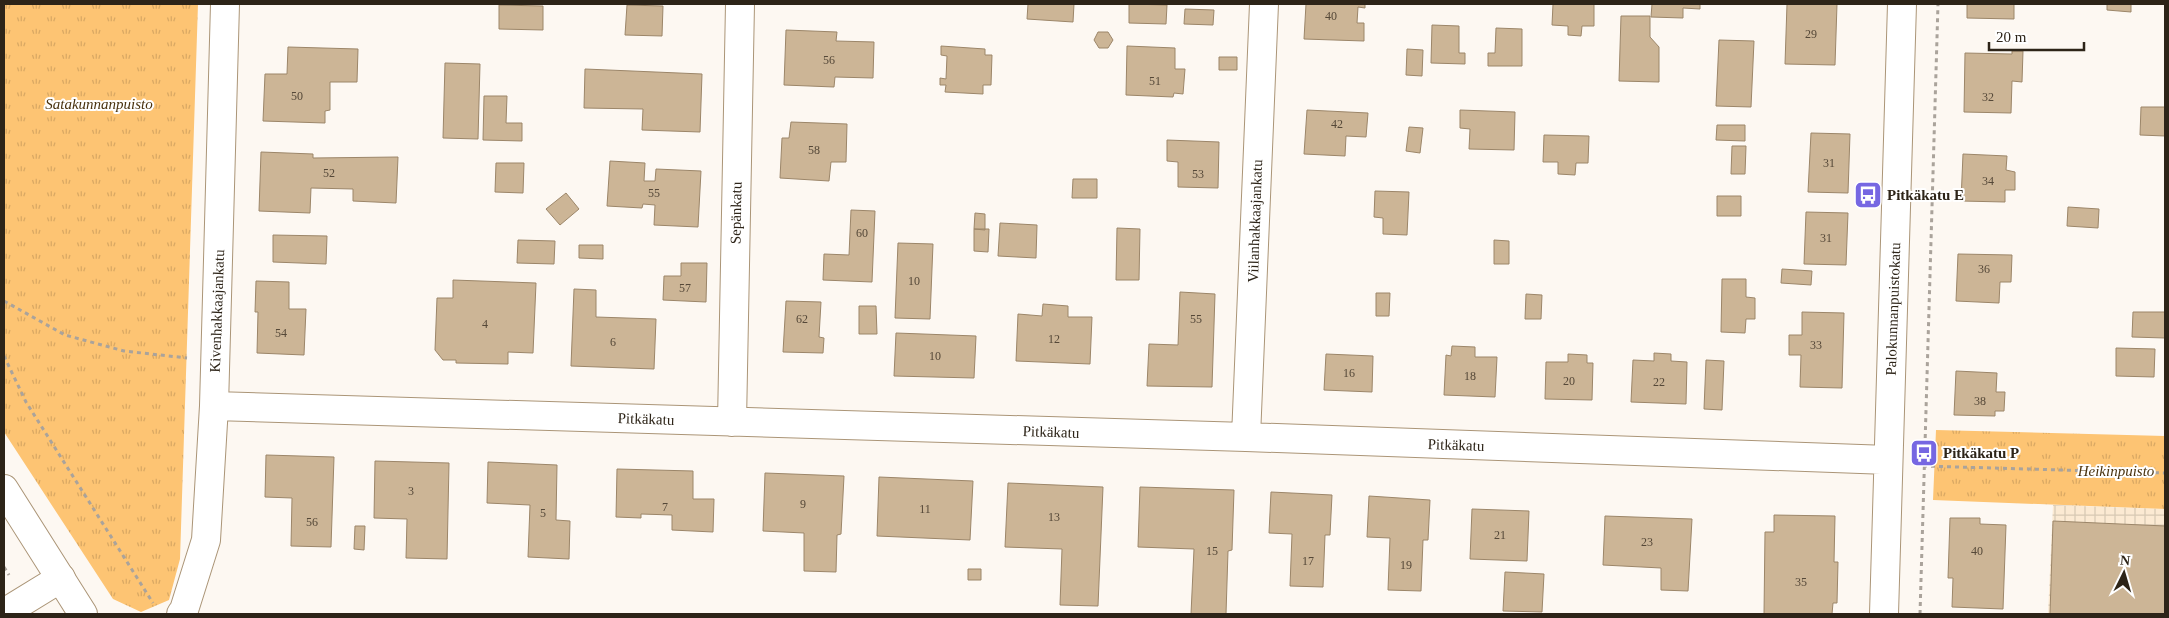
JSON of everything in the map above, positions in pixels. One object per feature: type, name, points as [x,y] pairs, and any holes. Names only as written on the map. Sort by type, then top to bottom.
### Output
[{"type":"street","name":"Kivenhakkaajankatu","points":[[181,614],[184,610],[206,540],[214,406],[225,4]]},
{"type":"street","name":"Sepänkatu","points":[[732,422],[740,4]]},
{"type":"street","name":"Viilanhakkaajankatu","points":[[1246,438],[1264,4]]},
{"type":"street","name":"Palokunnanpuistokatu","points":[[1884,614],[1902,4]]},
{"type":"street","name":"Pitkäkatu","points":[[214,406],[1888,460]]},
{"type":"street","points":[[4,488],[83,614]]},
{"type":"street","points":[[4,613],[61,578]]},
{"type":"path","points":[[1920,614],[1938,4]]},
{"type":"path","points":[[4,301],[65,335],[124,351],[215,361]]},
{"type":"path","points":[[4,356],[26,402],[155,606]]},
{"type":"path","points":[[1924,466],[2165,473]]},
{"type":"shaded area","points":[[2053,505],[2165,509],[2165,614],[2048,614]]},
{"type":"green space","name":"Satakunnanpuisto","points":[[4,4],[198,4],[180,559],[169,600],[141,612],[113,599],[4,432]]},
{"type":"green space","name":"Heikinpuisto","points":[[1936,430],[2165,436],[2165,509],[1933,500]]},
{"type":"building","points":[[1028,4],[1074,4],[1073,22],[1027,19]]},
{"type":"building","points":[[1129,4],[1167,5],[1166,24],[1129,23]]},
{"type":"building","points":[[1306,4],[1365,4],[1365,8],[1358,7],[1357,23],[1364,23],[1364,41],[1304,39]]},
{"type":"building","points":[[1553,4],[1594,4],[1594,26],[1582,26],[1581,36],[1568,35],[1568,26],[1552,25]]},
{"type":"building","points":[[1652,4],[1700,4],[1700,9],[1683,8],[1683,18],[1651,17]]},
{"type":"building","points":[[1787,4],[1837,4],[1835,65],[1785,64]]},
{"type":"building","points":[[1967,4],[2014,4],[2014,19],[1967,18]]},
{"type":"building","points":[[2107,4],[2131,4],[2131,12],[2107,10]]},
{"type":"building","points":[[499,5],[543,6],[543,30],[499,29]]},
{"type":"building","points":[[627,5],[663,6],[662,36],[625,35]]},
{"type":"building","points":[[1185,9],[1214,10],[1213,25],[1184,24]]},
{"type":"building","points":[[1621,16],[1650,16],[1650,37],[1659,47],[1659,82],[1619,81]]},
{"type":"building","points":[[1432,25],[1459,26],[1459,53],[1465,53],[1465,64],[1431,63]]},
{"type":"building","points":[[1496,28],[1522,29],[1522,66],[1488,66],[1488,53],[1495,53]]},
{"type":"building","points":[[786,30],[837,32],[836,41],[874,42],[873,78],[835,77],[834,87],[784,85]]},
{"type":"building","points":[[1098,32],[1108,32],[1113,40],[1108,48],[1099,48],[1094,40]]},
{"type":"building","points":[[1719,40],[1754,41],[1751,107],[1716,106]]},
{"type":"building","points":[[941,46],[985,49],[985,55],[992,55],[991,85],[983,85],[983,94],[945,92],[946,85],[940,85],[940,78],[946,79],[947,56],[941,55]]},
{"type":"building","points":[[1127,46],[1175,48],[1175,69],[1185,69],[1183,94],[1174,93],[1173,97],[1126,95]]},
{"type":"building","points":[[288,47],[358,49],[357,82],[330,82],[330,110],[325,111],[325,123],[263,121],[265,74],[287,74]]},
{"type":"building","points":[[1407,49],[1423,50],[1422,76],[1406,75]]},
{"type":"building","points":[[2012,51],[2023,51],[2022,82],[2012,81],[2011,113],[1964,112],[1965,53],[2012,54]]},
{"type":"building","points":[[1219,57],[1237,57],[1237,70],[1219,70]]},
{"type":"building","points":[[445,63],[480,64],[478,139],[443,138]]},
{"type":"building","points":[[585,69],[702,74],[700,132],[642,130],[643,109],[584,108]]},
{"type":"building","points":[[484,96],[507,96],[506,123],[522,123],[522,141],[483,140]]},
{"type":"building","points":[[2141,107],[2165,107],[2165,136],[2140,135]]},
{"type":"building","points":[[1307,110],[1368,113],[1366,137],[1346,136],[1345,156],[1304,154]]},
{"type":"building","points":[[1460,110],[1515,112],[1514,150],[1469,149],[1470,129],[1460,128]]},
{"type":"building","points":[[791,122],[847,124],[846,162],[831,162],[829,181],[780,178],[782,138],[789,138]]},
{"type":"building","points":[[1717,125],[1745,125],[1745,141],[1716,140]]},
{"type":"building","points":[[1409,127],[1423,128],[1420,153],[1406,151]]},
{"type":"building","points":[[1811,133],[1850,134],[1848,193],[1808,192]]},
{"type":"building","points":[[1544,135],[1589,136],[1588,163],[1576,163],[1575,175],[1558,174],[1558,162],[1543,162]]},
{"type":"building","points":[[1167,140],[1219,142],[1218,188],[1178,187],[1178,162],[1167,161]]},
{"type":"building","points":[[1732,146],[1746,146],[1745,174],[1731,174]]},
{"type":"building","points":[[261,152],[313,154],[313,158],[398,157],[396,203],[353,201],[353,189],[311,188],[310,213],[259,211]]},
{"type":"building","points":[[1963,154],[2007,156],[2006,170],[2015,172],[2015,190],[2005,190],[2005,202],[1961,201]]},
{"type":"building","points":[[610,161],[645,163],[644,181],[655,181],[656,169],[701,171],[698,227],[654,225],[655,205],[643,204],[642,208],[607,206]]},
{"type":"building","points":[[496,163],[524,163],[523,193],[495,192]]},
{"type":"building","points":[[1073,179],[1097,179],[1097,198],[1072,198]]},
{"type":"building","points":[[1375,191],[1409,192],[1407,235],[1383,234],[1383,218],[1374,217]]},
{"type":"building","points":[[566,193],[579,209],[560,225],[546,209]]},
{"type":"building","points":[[1717,196],[1741,196],[1741,216],[1717,216]]},
{"type":"building","points":[[2068,207],[2099,209],[2098,228],[2067,226]]},
{"type":"building","points":[[851,210],[875,211],[872,282],[823,280],[824,254],[849,255]]},
{"type":"building","points":[[1806,212],[1848,213],[1846,265],[1804,264]]},
{"type":"building","points":[[975,213],[985,214],[985,230],[974,229]]},
{"type":"building","points":[[1000,223],[1037,225],[1036,258],[998,256]]},
{"type":"building","points":[[1117,228],[1140,229],[1139,280],[1116,280]]},
{"type":"building","points":[[974,229],[989,229],[988,252],[974,251]]},
{"type":"building","points":[[273,235],[327,236],[326,264],[273,262]]},
{"type":"building","points":[[518,240],[555,241],[554,264],[517,263]]},
{"type":"building","points":[[1494,240],[1509,241],[1509,264],[1494,264]]},
{"type":"building","points":[[898,243],[933,244],[930,319],[895,318]]},
{"type":"building","points":[[579,245],[603,245],[603,259],[579,258]]},
{"type":"building","points":[[1958,254],[2012,255],[2011,282],[2000,282],[1999,303],[1956,301]]},
{"type":"building","points":[[681,263],[707,263],[706,302],[663,300],[664,276],[681,276]]},
{"type":"building","points":[[1782,269],[1812,271],[1811,285],[1781,283]]},
{"type":"building","points":[[1722,279],[1746,279],[1746,297],[1755,298],[1755,319],[1746,319],[1745,333],[1721,332]]},
{"type":"building","points":[[453,280],[536,283],[533,353],[508,352],[508,364],[456,363],[456,360],[443,360],[435,350],[437,298],[453,298]]},
{"type":"building","points":[[256,281],[289,282],[289,309],[306,309],[304,355],[257,353],[258,312],[255,312]]},
{"type":"building","points":[[574,289],[596,290],[596,317],[656,319],[654,369],[571,366]]},
{"type":"building","points":[[1180,292],[1215,294],[1212,387],[1147,386],[1149,344],[1178,345]]},
{"type":"building","points":[[1376,293],[1390,293],[1389,316],[1376,316]]},
{"type":"building","points":[[1526,294],[1542,295],[1541,319],[1525,319]]},
{"type":"building","points":[[786,301],[821,302],[819,337],[824,338],[823,353],[783,352]]},
{"type":"building","points":[[1043,304],[1068,306],[1068,317],[1092,317],[1090,364],[1016,361],[1018,314],[1042,316]]},
{"type":"building","points":[[859,306],[876,306],[877,334],[859,334]]},
{"type":"building","points":[[1802,312],[1844,313],[1842,388],[1800,387],[1801,355],[1789,355],[1789,335],[1802,335]]},
{"type":"building","points":[[2133,312],[2165,312],[2165,338],[2132,337]]},
{"type":"building","points":[[896,333],[976,336],[974,378],[894,376]]},
{"type":"building","points":[[1452,346],[1475,347],[1475,357],[1497,357],[1495,397],[1444,395],[1446,355],[1451,356]]},
{"type":"building","points":[[2116,348],[2155,349],[2154,377],[2116,376]]},
{"type":"building","points":[[1654,353],[1671,354],[1671,361],[1687,362],[1686,404],[1631,402],[1633,360],[1654,361]]},
{"type":"building","points":[[1326,354],[1373,356],[1372,392],[1324,390]]},
{"type":"building","points":[[1568,354],[1587,355],[1587,363],[1593,363],[1592,400],[1545,399],[1546,362],[1568,362]]},
{"type":"building","points":[[1706,360],[1724,361],[1722,410],[1704,409]]},
{"type":"building","points":[[1956,371],[1997,373],[1996,392],[2005,392],[2004,411],[1995,411],[1995,416],[1954,415]]},
{"type":"building","points":[[266,455],[334,457],[331,547],[291,546],[292,498],[265,497]]},
{"type":"building","points":[[375,461],[449,463],[447,559],[406,558],[407,519],[374,518]]},
{"type":"building","points":[[488,462],[557,465],[556,520],[570,521],[569,559],[528,557],[530,505],[487,503]]},
{"type":"building","points":[[617,469],[693,471],[693,499],[714,499],[713,532],[672,530],[672,515],[641,514],[641,518],[616,517]]},
{"type":"building","points":[[765,473],[844,476],[841,534],[837,535],[836,572],[804,571],[804,533],[763,531]]},
{"type":"building","points":[[879,477],[973,481],[970,540],[877,536]]},
{"type":"building","points":[[1008,483],[1103,487],[1098,606],[1060,605],[1062,549],[1005,547]]},
{"type":"building","points":[[1140,487],[1234,490],[1232,550],[1228,551],[1226,614],[1191,614],[1194,549],[1138,547]]},
{"type":"building","points":[[1271,492],[1332,495],[1330,535],[1325,535],[1323,587],[1290,586],[1292,534],[1269,533]]},
{"type":"building","points":[[1369,496],[1430,500],[1428,540],[1423,540],[1421,591],[1388,590],[1390,538],[1367,537]]},
{"type":"building","points":[[1472,509],[1529,511],[1527,561],[1470,559]]},
{"type":"building","points":[[1774,515],[1835,516],[1834,562],[1838,562],[1837,603],[1833,603],[1832,614],[1764,614],[1765,532],[1774,532]]},
{"type":"building","points":[[1605,516],[1692,519],[1688,591],[1661,590],[1661,568],[1603,565]]},
{"type":"building","points":[[1950,518],[1980,518],[1980,524],[2006,525],[2003,609],[1952,607],[1953,578],[1948,578]]},
{"type":"building","points":[[2053,521],[2165,526],[2165,614],[2050,614]]},
{"type":"building","points":[[355,526],[365,526],[364,550],[354,549]]},
{"type":"building","points":[[968,569],[981,569],[981,580],[968,580]]},
{"type":"building","points":[[1505,572],[1544,574],[1542,612],[1503,611]]},
{"type":"place","name":"Pitkäkatu E","points":[[1868,195]]},
{"type":"place","name":"Pitkäkatu P","points":[[1924,453]]}]
